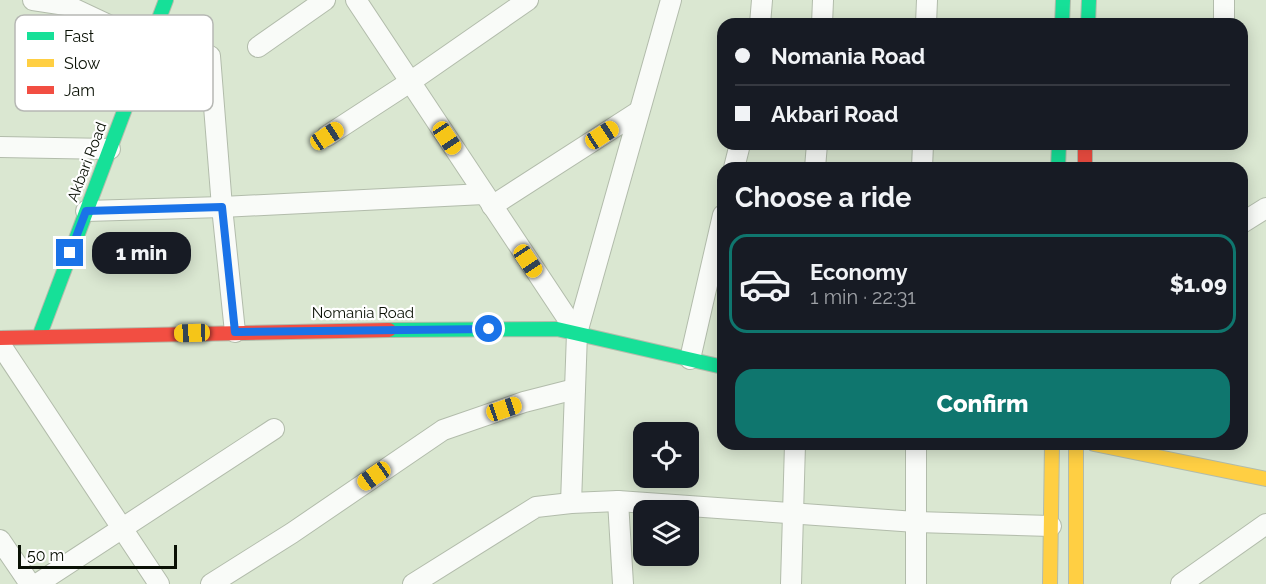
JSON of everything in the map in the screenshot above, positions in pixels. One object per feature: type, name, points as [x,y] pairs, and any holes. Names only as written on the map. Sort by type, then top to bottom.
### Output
[{"type":"street","points":[[33,0],[66,5],[87,15]]},
{"type":"street","name":"Akbari Road","points":[[160,15],[166,0]]},
{"type":"street","points":[[258,47],[325,0]]},
{"type":"street","points":[[356,0],[577,333]]},
{"type":"street","points":[[327,136],[528,0]]},
{"type":"street","points":[[571,502],[577,333],[671,0]]},
{"type":"street","points":[[760,18],[762,0]]},
{"type":"street","points":[[822,18],[823,0]]},
{"type":"street","points":[[926,18],[927,0]]},
{"type":"street","points":[[1062,18],[1063,0]]},
{"type":"street","points":[[1088,18],[1089,0]]},
{"type":"street","points":[[1224,0],[1224,18]]},
{"type":"street","points":[[213,94],[235,332]]},
{"type":"street","name":"Akbari Road","points":[[39,337],[124,111]]},
{"type":"street","points":[[86,211],[488,200],[638,112]]},
{"type":"street","points":[[0,147],[110,149]]},
{"type":"street","points":[[1248,219],[1266,208]]},
{"type":"street","points":[[690,359],[717,241]]},
{"type":"street","name":"Nomania Road","points":[[0,338],[235,332],[557,329],[717,366]]},
{"type":"street","points":[[0,344],[159,584]]},
{"type":"street","points":[[211,584],[292,534],[443,430],[524,402],[575,389]]},
{"type":"street","points":[[37,584],[274,429]]},
{"type":"street","points":[[791,584],[795,450]]},
{"type":"street","points":[[916,450],[916,584]]},
{"type":"street","points":[[1050,584],[1052,450]]},
{"type":"street","points":[[1076,450],[1076,584]]},
{"type":"street","points":[[1123,450],[1266,479]]},
{"type":"street","points":[[618,501],[623,584]]},
{"type":"street","points":[[413,584],[536,507],[571,502],[618,501],[916,522],[1051,526]]},
{"type":"street","points":[[1181,584],[1266,524]]},
{"type":"street","points":[[0,540],[30,584]]},
{"type":"traffic: fast","points":[[160,15],[166,0]]},
{"type":"traffic: fast","points":[[1062,18],[1063,0]]},
{"type":"traffic: fast","points":[[1088,18],[1089,0]]},
{"type":"traffic: fast","points":[[39,337],[124,111]]},
{"type":"traffic: fast","points":[[1058,162],[1059,150]]},
{"type":"traffic: fast","points":[[389,330],[557,329],[717,366]]},
{"type":"traffic: slow","points":[[1050,584],[1052,450]]},
{"type":"traffic: slow","points":[[1076,450],[1076,584]]},
{"type":"traffic: slow","points":[[1123,450],[1266,479]]},
{"type":"traffic: jam","points":[[1085,150],[1085,162]]},
{"type":"traffic: jam","points":[[0,338],[389,330]]},
{"type":"route","points":[[70,253],[86,211],[222,207],[235,332],[489,329]]}]
